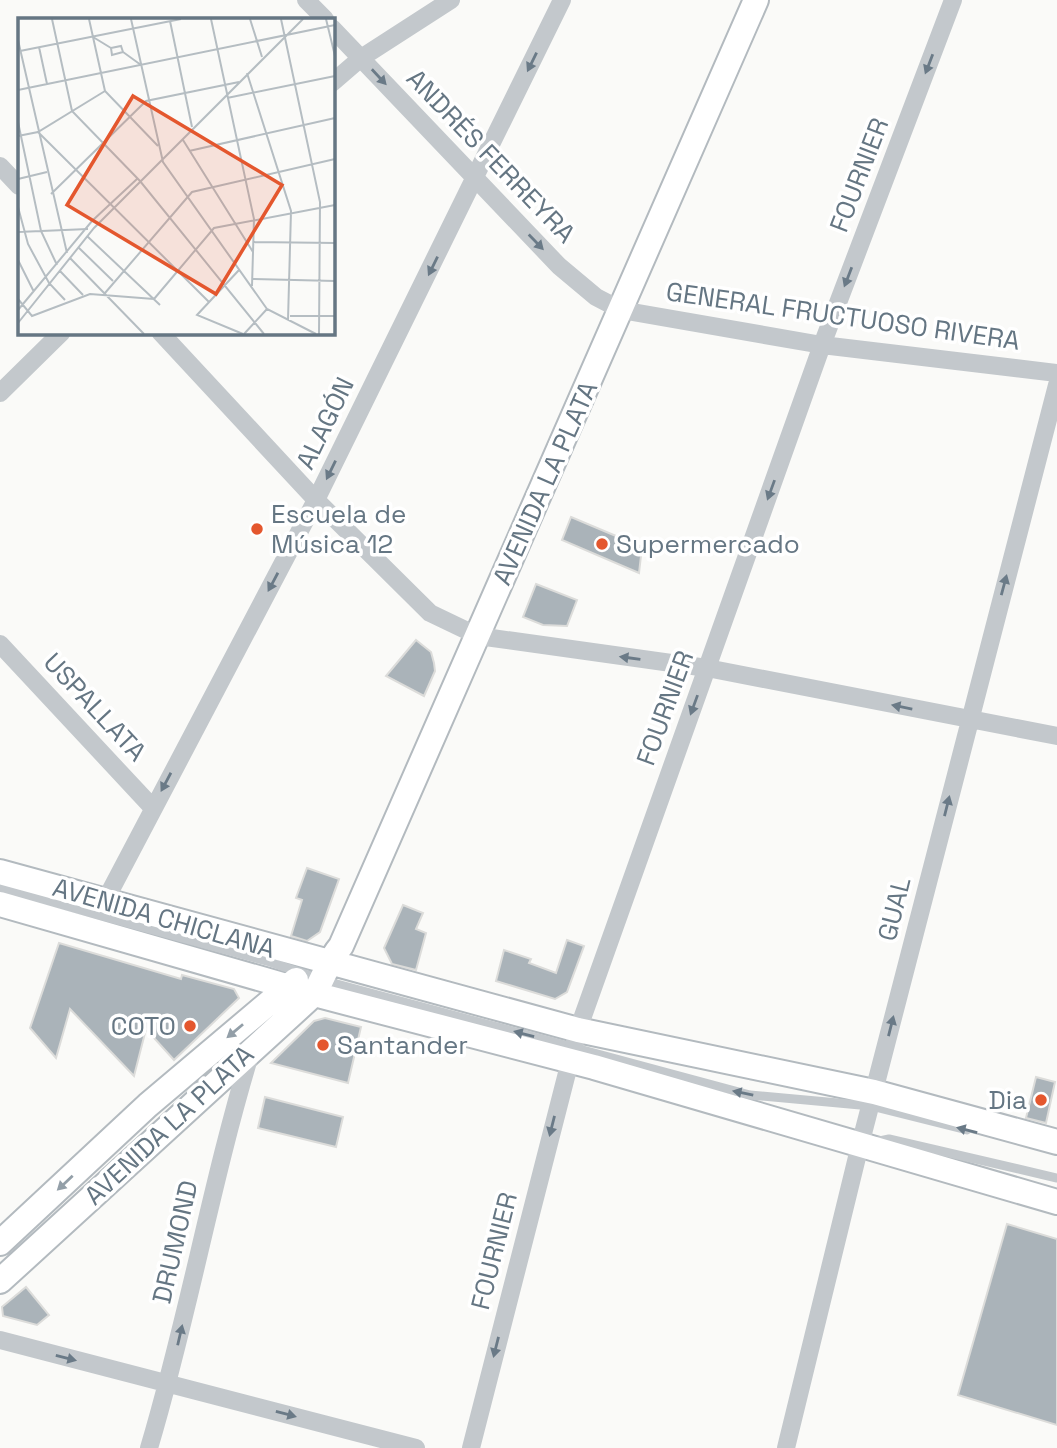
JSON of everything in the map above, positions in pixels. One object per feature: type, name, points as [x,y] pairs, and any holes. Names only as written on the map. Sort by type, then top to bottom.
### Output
[{"type":"main road","name":"AVENIDA LA PLATA","points":[[0,1281],[252,1048],[341,946],[756,0]]},
{"type":"main road","name":"AVENIDA CHICLANA","points":[[0,873],[105,901],[311,979]]},
{"type":"main road","name":"AVENIDA CHICLANA","points":[[0,904],[311,979]]},
{"type":"main road","name":"AVENIDA LA PLATA","points":[[0,1243],[148,1105],[311,979]]},
{"type":"main road","points":[[311,979],[573,1046],[873,1099],[1057,1142]]},
{"type":"main road","points":[[311,979],[573,1046],[860,1145],[1057,1202]]},
{"type":"street","points":[[306,0],[324,18]]},
{"type":"street","points":[[334,81],[361,58],[451,0]]},
{"type":"street","name":"ALAGÓN","points":[[105,901],[152,807],[316,500],[476,180],[562,0]]},
{"type":"street","name":"FOURNIER","points":[[471,1448],[573,1046],[822,345],[953,0]]},
{"type":"street","name":"ANDRÉS FERREYRA","points":[[334,29],[559,266],[596,298],[621,310]]},
{"type":"street","points":[[0,166],[18,185]]},
{"type":"street","name":"GENERAL FRUCTUOSO RIVERA","points":[[621,310],[822,345],[1057,373]]},
{"type":"street","points":[[0,393],[60,334]]},
{"type":"street","points":[[162,334],[316,500],[430,613],[478,636],[707,668],[1057,736]]},
{"type":"street","name":"GUAL","points":[[786,1448],[860,1145],[1057,385]]},
{"type":"street","name":"USPALLATA","points":[[0,644],[152,807]]},
{"type":"street","name":"DRUMOND","points":[[149,1448],[169,1384],[232,1113],[252,1048]]},
{"type":"street","points":[[0,1340],[416,1448]]},
{"type":"lane","points":[[0,888],[311,979]]},
{"type":"lane","points":[[873,1099],[977,1133]]},
{"type":"lane","points":[[860,1145],[889,1139],[1057,1178]]},
{"type":"lane","points":[[1017,1143],[1057,1153]]},
{"type":"building","name":"Supermercado","points":[[571,517],[642,547],[639,573],[562,540]]},
{"type":"building","points":[[536,584],[577,600],[567,626],[543,625],[523,617]]},
{"type":"building","points":[[416,640],[431,652],[434,663],[435,671],[424,696],[386,676]]},
{"type":"building","points":[[307,868],[339,879],[320,932],[307,941],[291,936],[302,900],[296,898]]},
{"type":"building","points":[[403,905],[423,913],[416,929],[426,933],[416,970],[392,964],[384,948]]},
{"type":"building","points":[[567,940],[584,946],[567,992],[555,999],[496,981],[504,950],[531,959],[529,963],[556,973]]},
{"type":"building","points":[[59,943],[181,979],[182,975],[234,989],[239,998],[174,1060],[146,1029],[134,1076],[70,1009],[56,1058],[30,1028]]},
{"type":"building","name":"Santander","points":[[325,1018],[361,1027],[348,1083],[271,1063],[314,1021]]},
{"type":"building","name":"Dia","points":[[1036,1077],[1055,1082],[1046,1123],[1026,1118]]},
{"type":"building","points":[[265,1097],[343,1117],[336,1147],[258,1128]]},
{"type":"building","points":[[1007,1224],[1057,1239],[1057,1425],[958,1395]]},
{"type":"building","points":[[26,1287],[49,1315],[37,1325],[3,1316],[2,1307]]},
{"type":"place","name":"Escuela de Música 12","points":[[257,529]]},
{"type":"place","name":"Supermercado","points":[[602,544]]},
{"type":"place","name":"COTO","points":[[190,1026]]},
{"type":"place","name":"Santander","points":[[323,1045]]},
{"type":"place","name":"Dia","points":[[1041,1100]]}]
